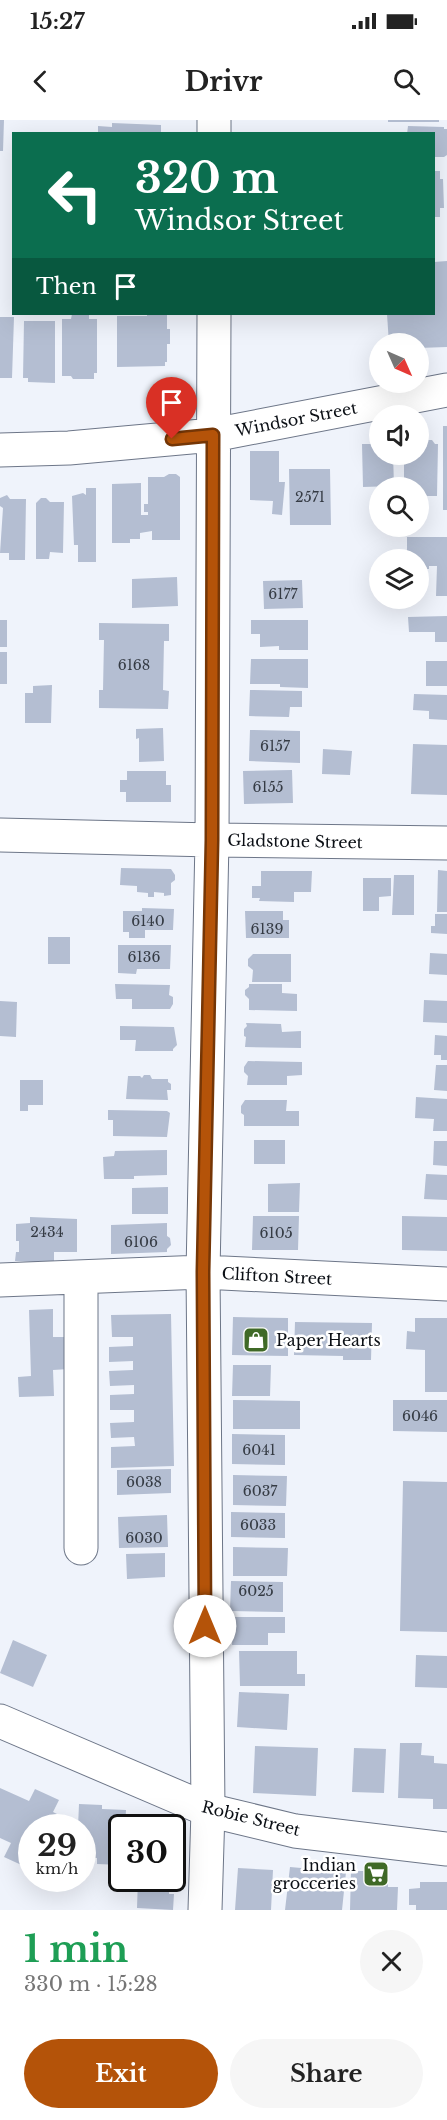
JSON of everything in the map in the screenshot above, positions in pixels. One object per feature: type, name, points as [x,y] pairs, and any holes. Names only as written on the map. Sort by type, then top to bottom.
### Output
[{"type":"street","points":[[205,1910],[208,1810],[203,1272],[212,840],[214,315]]},
{"type":"street","name":"Windsor Street","points":[[0,450],[69,448],[213,435],[447,390]]},
{"type":"street","name":"Gladstone Street","points":[[0,835],[447,843]]},
{"type":"street","name":"Clifton Street","points":[[0,1280],[203,1272],[447,1284]]},
{"type":"street","points":[[81,1277],[81,1548]]},
{"type":"street","name":"Robie Street","points":[[0,1721],[208,1810],[295,1831],[447,1849]]},
{"type":"building","points":[[0,120],[4,120],[3,151],[0,151]]},
{"type":"building","points":[[388,120],[439,120],[439,122],[388,122]]},
{"type":"building","points":[[112,123],[161,125],[161,132],[98,132],[98,126],[112,127]]},
{"type":"building","points":[[408,126],[444,127],[447,129],[447,155],[435,157],[435,132],[407,132]]},
{"type":"building","points":[[435,171],[440,171],[440,179],[443,179],[444,208],[440,208],[440,217],[435,217]]},
{"type":"building","points":[[447,261],[447,347],[429,348],[429,333],[388,333],[387,315],[435,315],[435,262]]},
{"type":"building","points":[[72,315],[89,315],[89,319],[97,319],[97,373],[94,373],[94,379],[73,379],[71,376],[62,376],[62,319],[71,319]]},
{"type":"building","points":[[167,315],[170,344],[167,344],[165,366],[117,367],[117,316]]},
{"type":"building","points":[[0,317],[14,317],[12,378],[0,378]]},
{"type":"building","points":[[24,321],[55,321],[55,383],[28,382],[28,378],[23,378]]},
{"type":"building","points":[[443,426],[447,426],[447,510],[443,510]]},
{"type":"building","points":[[429,440],[438,444],[437,496],[429,496],[429,477],[404,477],[404,465],[429,465]]},
{"type":"building","points":[[362,444],[369,444],[369,465],[393,465],[394,477],[369,477],[369,487],[363,487]]},
{"type":"building","points":[[250,451],[279,451],[279,482],[285,482],[282,515],[272,514],[273,501],[250,500]]},
{"type":"building","points":[[289,469],[330,469],[331,525],[290,525]]},
{"type":"building","points":[[176,474],[180,477],[180,540],[152,540],[152,531],[140,533],[140,539],[130,539],[130,543],[112,543],[112,484],[141,483],[141,515],[148,515],[148,512],[144,512],[144,504],[148,504],[148,477],[164,477]]},
{"type":"building","points":[[86,488],[96,488],[96,562],[78,562],[78,545],[74,545],[72,496],[83,493],[86,495]]},
{"type":"building","points":[[7,495],[10,499],[26,499],[25,560],[9,560],[9,553],[0,553],[3,508],[0,506],[0,498]]},
{"type":"building","points":[[41,498],[46,498],[50,502],[64,502],[63,553],[50,552],[49,559],[36,559],[36,503]]},
{"type":"building","points":[[407,537],[447,537],[447,596],[436,596],[437,566],[429,566],[429,549],[407,549]]},
{"type":"building","points":[[177,577],[178,606],[132,608],[132,579]]},
{"type":"building","points":[[302,580],[303,608],[264,609],[263,581]]},
{"type":"building","points":[[447,616],[447,642],[435,642],[435,632],[409,632],[408,617]]},
{"type":"building","points":[[0,620],[7,620],[7,647],[0,647]]},
{"type":"building","points":[[251,620],[308,620],[308,650],[279,650],[279,646],[260,647],[260,634],[251,634]]},
{"type":"building","points":[[99,623],[169,624],[169,641],[164,641],[163,690],[169,691],[168,709],[99,708],[99,690],[103,690],[104,640],[99,640]]},
{"type":"building","points":[[0,652],[7,652],[7,684],[0,684]]},
{"type":"building","points":[[251,659],[308,659],[308,688],[280,687],[280,684],[250,684]]},
{"type":"building","points":[[426,661],[447,661],[447,686],[426,686]]},
{"type":"building","points":[[52,685],[51,723],[25,723],[25,693],[33,693],[33,686]]},
{"type":"building","points":[[250,690],[302,691],[302,707],[290,707],[289,717],[249,716]]},
{"type":"building","points":[[414,694],[447,695],[447,720],[429,719],[429,711],[413,710]]},
{"type":"building","points":[[163,728],[164,761],[139,762],[139,738],[136,739],[136,729]]},
{"type":"building","points":[[250,730],[300,731],[300,763],[249,761]]},
{"type":"building","points":[[413,744],[447,745],[447,795],[411,794]]},
{"type":"building","points":[[323,749],[352,751],[350,775],[322,774]]},
{"type":"building","points":[[292,770],[293,803],[244,804],[243,771]]},
{"type":"building","points":[[127,771],[166,771],[166,785],[171,785],[171,802],[126,802],[126,792],[120,792],[120,780],[127,780]]},
{"type":"building","points":[[121,868],[171,869],[175,880],[171,883],[171,895],[164,896],[164,893],[154,892],[154,897],[148,897],[148,893],[137,892],[137,886],[120,885]]},
{"type":"building","points":[[438,870],[447,871],[447,912],[437,912]]},
{"type":"building","points":[[261,871],[312,871],[311,892],[294,892],[294,902],[259,901],[260,898],[252,898],[252,886],[261,886]]},
{"type":"building","points":[[394,875],[414,875],[414,915],[392,915]]},
{"type":"building","points":[[363,878],[391,878],[391,896],[379,897],[379,911],[363,911]]},
{"type":"building","points":[[142,908],[174,909],[173,930],[145,930],[145,938],[129,938],[129,932],[123,932],[123,911],[142,911]]},
{"type":"building","points":[[245,911],[283,911],[283,920],[289,920],[289,938],[246,938]]},
{"type":"building","points":[[435,914],[447,914],[447,934],[431,933],[431,926],[435,926]]},
{"type":"building","points":[[48,937],[70,937],[70,964],[48,964]]},
{"type":"building","points":[[118,945],[171,945],[170,969],[137,969],[136,974],[118,973]]},
{"type":"building","points":[[430,953],[447,954],[447,975],[429,974]]},
{"type":"building","points":[[253,954],[291,954],[291,982],[252,982],[253,970],[248,966],[248,959]]},
{"type":"building","points":[[115,984],[170,985],[169,995],[173,997],[173,1004],[170,1009],[132,1009],[132,999],[116,999]]},
{"type":"building","points":[[249,984],[282,984],[282,993],[297,994],[297,1011],[249,1010],[249,999],[245,995],[245,990]]},
{"type":"building","points":[[424,1000],[447,1001],[447,1023],[423,1022]]},
{"type":"building","points":[[0,1001],[17,1002],[16,1037],[0,1036]]},
{"type":"building","points":[[246,1023],[281,1024],[282,1032],[301,1031],[301,1048],[245,1047]]},
{"type":"building","points":[[120,1026],[174,1027],[177,1045],[173,1051],[135,1051],[136,1040],[120,1040]]},
{"type":"building","points":[[435,1035],[447,1036],[447,1060],[441,1060],[441,1055],[434,1055]]},
{"type":"building","points":[[248,1061],[302,1062],[302,1075],[287,1076],[287,1085],[247,1085],[248,1076],[244,1072],[244,1067]]},
{"type":"building","points":[[436,1065],[447,1065],[447,1091],[434,1090]]},
{"type":"building","points":[[144,1075],[150,1075],[152,1079],[168,1079],[171,1090],[167,1090],[168,1100],[126,1099],[128,1076],[142,1078]]},
{"type":"building","points":[[20,1080],[43,1080],[43,1105],[28,1105],[28,1111],[20,1111]]},
{"type":"building","points":[[416,1097],[447,1099],[447,1131],[433,1131],[434,1119],[415,1118]]},
{"type":"building","points":[[245,1100],[287,1100],[286,1111],[299,1111],[299,1126],[244,1126],[241,1106]]},
{"type":"building","points":[[108,1110],[167,1111],[170,1113],[167,1137],[113,1136],[113,1120],[108,1120]]},
{"type":"building","points":[[254,1140],[285,1140],[285,1164],[254,1164]]},
{"type":"building","points":[[434,1141],[447,1141],[447,1166],[433,1165]]},
{"type":"building","points":[[167,1150],[167,1175],[134,1176],[134,1179],[104,1179],[103,1157],[114,1156],[115,1151]]},
{"type":"building","points":[[426,1174],[447,1175],[447,1200],[424,1199]]},
{"type":"building","points":[[300,1183],[299,1212],[268,1212],[268,1184]]},
{"type":"building","points":[[168,1187],[168,1214],[132,1214],[132,1188]]},
{"type":"building","points":[[253,1216],[299,1216],[298,1250],[252,1250]]},
{"type":"building","points":[[402,1216],[447,1217],[447,1251],[402,1250]]},
{"type":"building","points":[[30,1217],[77,1219],[77,1252],[54,1252],[54,1263],[15,1261],[16,1252],[19,1252],[19,1241],[16,1241],[16,1224],[30,1223]]},
{"type":"building","points":[[167,1223],[167,1236],[170,1238],[171,1245],[167,1252],[111,1254],[111,1225]]},
{"type":"building","points":[[53,1309],[53,1337],[68,1337],[69,1369],[53,1370],[54,1396],[19,1397],[18,1377],[31,1376],[29,1310]]},
{"type":"building","points":[[171,1314],[174,1466],[111,1468],[111,1447],[135,1446],[134,1437],[111,1438],[110,1423],[134,1422],[134,1410],[110,1410],[110,1395],[134,1394],[134,1385],[110,1386],[109,1371],[133,1370],[133,1361],[109,1362],[109,1347],[133,1346],[133,1337],[112,1337],[111,1315]]},
{"type":"building","points":[[233,1317],[288,1318],[288,1356],[232,1355]]},
{"type":"building","points":[[415,1318],[447,1318],[447,1392],[425,1392],[425,1350],[406,1349],[407,1331],[415,1332]]},
{"type":"building","points":[[295,1322],[372,1323],[371,1360],[343,1360],[343,1356],[294,1355]]},
{"type":"building","points":[[233,1365],[271,1365],[270,1396],[232,1396]]},
{"type":"building","points":[[233,1400],[300,1401],[300,1429],[233,1429]]},
{"type":"building","points":[[393,1400],[447,1400],[447,1432],[393,1431]]},
{"type":"building","points":[[232,1434],[285,1435],[285,1465],[232,1464]]},
{"type":"building","points":[[171,1469],[171,1493],[117,1495],[117,1470]]},
{"type":"building","points":[[233,1475],[287,1476],[286,1506],[233,1505]]},
{"type":"building","points":[[403,1481],[447,1482],[447,1632],[400,1631]]},
{"type":"building","points":[[231,1512],[285,1513],[285,1538],[231,1537]]},
{"type":"building","points":[[167,1515],[168,1547],[119,1548],[118,1517]]},
{"type":"building","points":[[233,1547],[288,1548],[287,1576],[233,1576]]},
{"type":"building","points":[[165,1553],[165,1577],[127,1579],[126,1554]]},
{"type":"building","points":[[231,1581],[283,1582],[283,1612],[230,1611]]},
{"type":"building","points":[[233,1617],[285,1617],[285,1633],[268,1633],[268,1645],[232,1645]]},
{"type":"building","points":[[13,1640],[47,1655],[33,1687],[0,1673]]},
{"type":"building","points":[[239,1651],[297,1651],[297,1674],[305,1674],[305,1686],[240,1686]]},
{"type":"building","points":[[416,1655],[447,1656],[447,1688],[415,1687]]},
{"type":"building","points":[[239,1692],[289,1694],[287,1730],[237,1727]]},
{"type":"building","points":[[400,1743],[422,1743],[421,1755],[434,1756],[434,1763],[447,1764],[447,1809],[433,1809],[433,1799],[398,1798]]},
{"type":"building","points":[[255,1746],[318,1748],[316,1796],[253,1793]]},
{"type":"building","points":[[354,1748],[386,1749],[384,1793],[352,1792]]},
{"type":"building","points":[[0,1788],[29,1801],[35,1789],[59,1800],[53,1812],[57,1814],[18,1814],[18,1863],[4,1857],[11,1843],[0,1838]]},
{"type":"building","points":[[79,1804],[102,1805],[102,1809],[126,1810],[126,1814],[108,1814],[108,1864],[97,1864],[96,1814],[79,1814]]},
{"type":"building","points":[[290,1867],[346,1872],[342,1910],[285,1910]]},
{"type":"building","points":[[238,1868],[273,1870],[271,1910],[235,1910]]},
{"type":"building","points":[[351,1871],[387,1871],[388,1887],[398,1887],[397,1910],[350,1910]]},
{"type":"building","points":[[420,1882],[447,1882],[447,1910],[416,1910],[416,1905],[409,1905],[409,1889],[420,1888]]},
{"type":"building","points":[[138,1892],[174,1894],[173,1910],[137,1908]]},
{"type":"place","name":"Paper Hearts","points":[[256,1340]]},
{"type":"place","name":"Indian grocceries","points":[[376,1874]]},
{"type":"route","points":[[172,439],[213,435],[212,840],[203,1272],[205,1626]]}]
